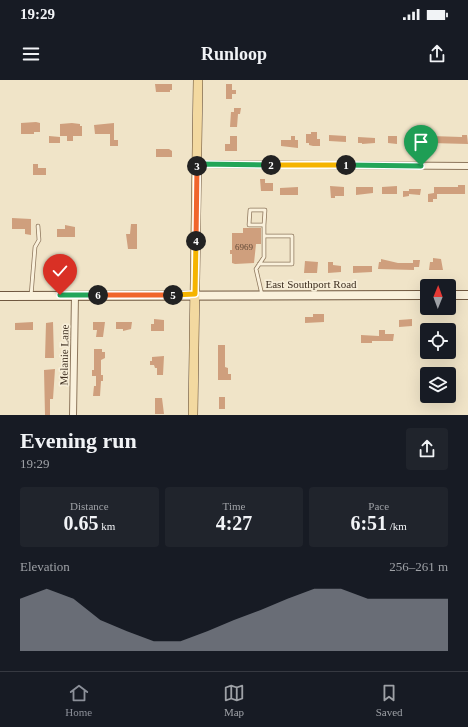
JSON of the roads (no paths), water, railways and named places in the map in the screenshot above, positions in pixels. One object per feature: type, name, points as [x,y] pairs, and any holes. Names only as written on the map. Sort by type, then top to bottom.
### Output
[{"type":"main road","points":[[193,415],[198,80]]},
{"type":"main road","name":"East Southport Road","points":[[0,296],[195,294],[420,295]]},
{"type":"main road","points":[[456,295],[468,295]]},
{"type":"street","points":[[197,164],[468,166]]},
{"type":"street","name":"Melanie Lane","points":[[73,415],[75,295]]},
{"type":"lane","points":[[262,295],[256,269],[264,258],[265,210],[250,210],[250,225],[264,225]]},
{"type":"lane","points":[[31,296],[35,248],[39,240],[38,226]]},
{"type":"lane","points":[[259,264],[292,264],[292,236],[264,236]]}]
